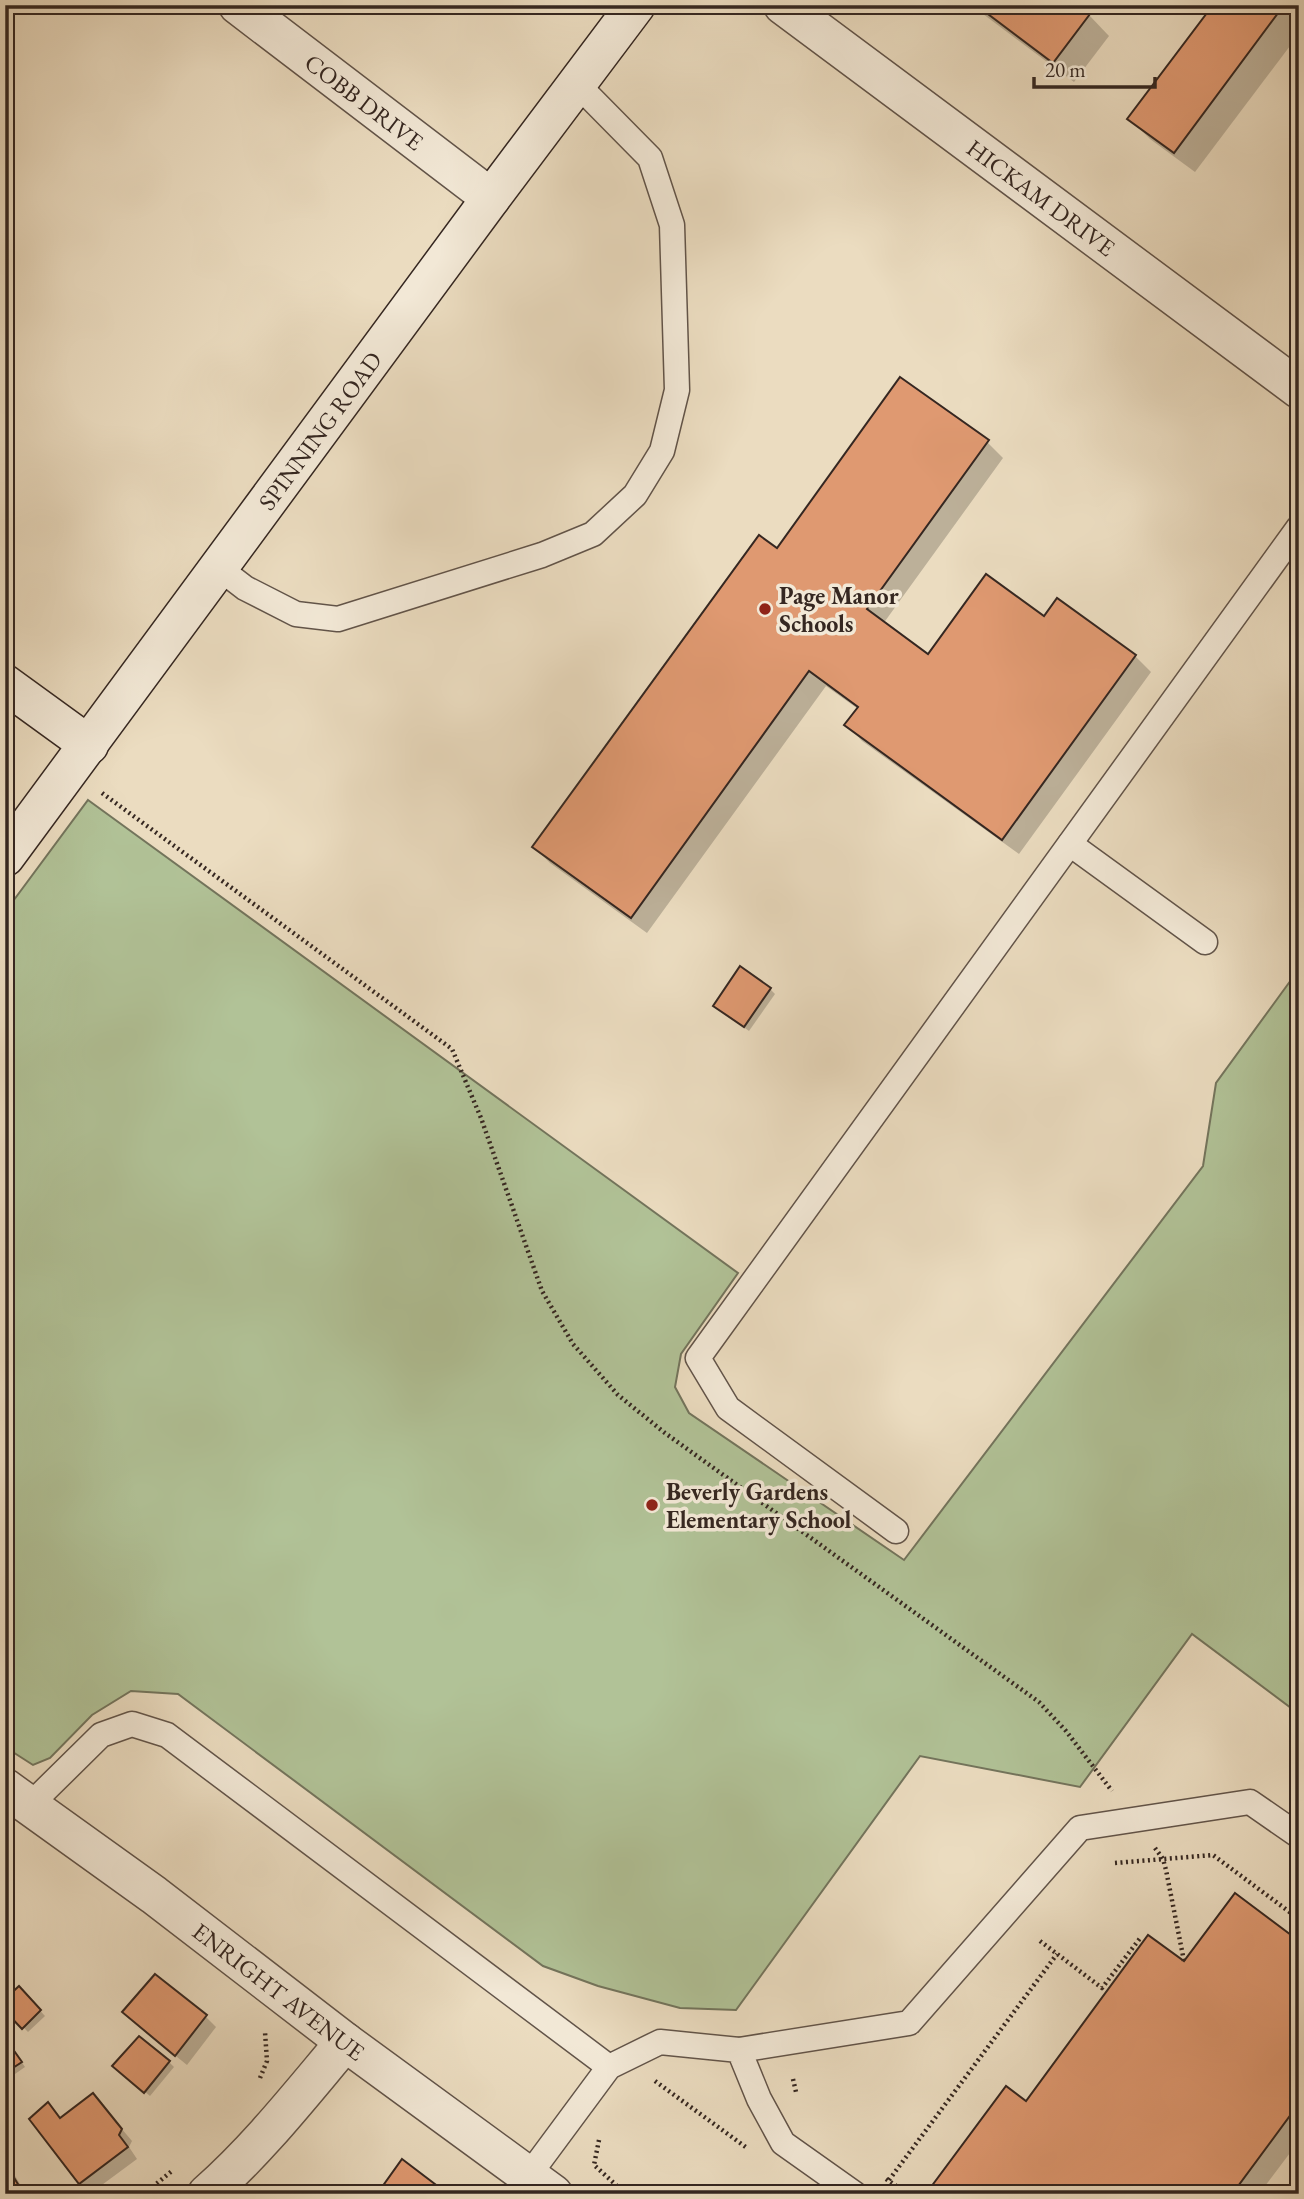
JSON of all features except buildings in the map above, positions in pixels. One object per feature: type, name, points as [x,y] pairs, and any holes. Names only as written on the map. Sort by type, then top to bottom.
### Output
[{"type":"street","name":"COBB DRIVE","points":[[238,5],[491,198]]},
{"type":"street","name":"SPINNING ROAD","points":[[5,857],[636,5]]},
{"type":"street","name":"HICKAM DRIVE","points":[[783,5],[1299,389]]},
{"type":"street","points":[[5,684],[79,758]]},
{"type":"street","name":"ENRIGHT AVENUE","points":[[17,1797],[154,1895],[345,2042],[541,2185]]},
{"type":"street","points":[[207,2194],[282,2118],[345,2042]]},
{"type":"lane","points":[[219,568],[245,588],[296,614],[338,619],[542,555],[593,534],[635,495],[662,451],[677,390],[672,225],[650,158],[577,84]]},
{"type":"lane","points":[[896,1531],[728,1408],[698,1358],[1299,527]]},
{"type":"lane","points":[[1070,844],[1205,942]]},
{"type":"lane","points":[[17,1797],[101,1735],[132,1724],[167,1735],[609,2067]]},
{"type":"lane","points":[[541,2185],[609,2067],[660,2042],[739,2050],[909,2023],[1080,1828],[1250,1802],[1299,1836]]},
{"type":"lane","points":[[739,2050],[759,2099],[783,2143],[855,2194]]},
{"type":"path","points":[[79,758],[452,1049],[481,1118],[542,1291],[573,1344],[618,1395],[665,1433],[1039,1702],[1066,1731],[1163,1859],[1184,1961]]},
{"type":"path","points":[[1115,1863],[1213,1854],[1299,1919]]},
{"type":"path","points":[[1040,1941],[1102,1988],[1140,1937]]},
{"type":"path","points":[[889,2180],[1056,1954]]},
{"type":"path","points":[[258,2084],[267,2061],[264,2029]]},
{"type":"path","points":[[653,2079],[754,2153]]},
{"type":"path","points":[[601,2133],[594,2165],[626,2194]]},
{"type":"path","points":[[144,2194],[180,2164]]},
{"type":"green space","name":"Beverly Gardens Elementary School","points":[[88,800],[738,1273],[681,1354],[675,1387],[689,1413],[904,1560],[1203,1166],[1216,1083],[1299,969],[1299,1714],[1192,1634],[1080,1787],[920,1756],[736,2010],[680,2008],[598,1986],[543,1966],[178,1694],[131,1691],[92,1715],[50,1758],[33,1765],[5,1747],[5,912]]},
{"type":"place","name":"Page Manor Schools","points":[[765,609]]},
{"type":"place","name":"Beverly Gardens Elementary School","points":[[652,1505]]}]
